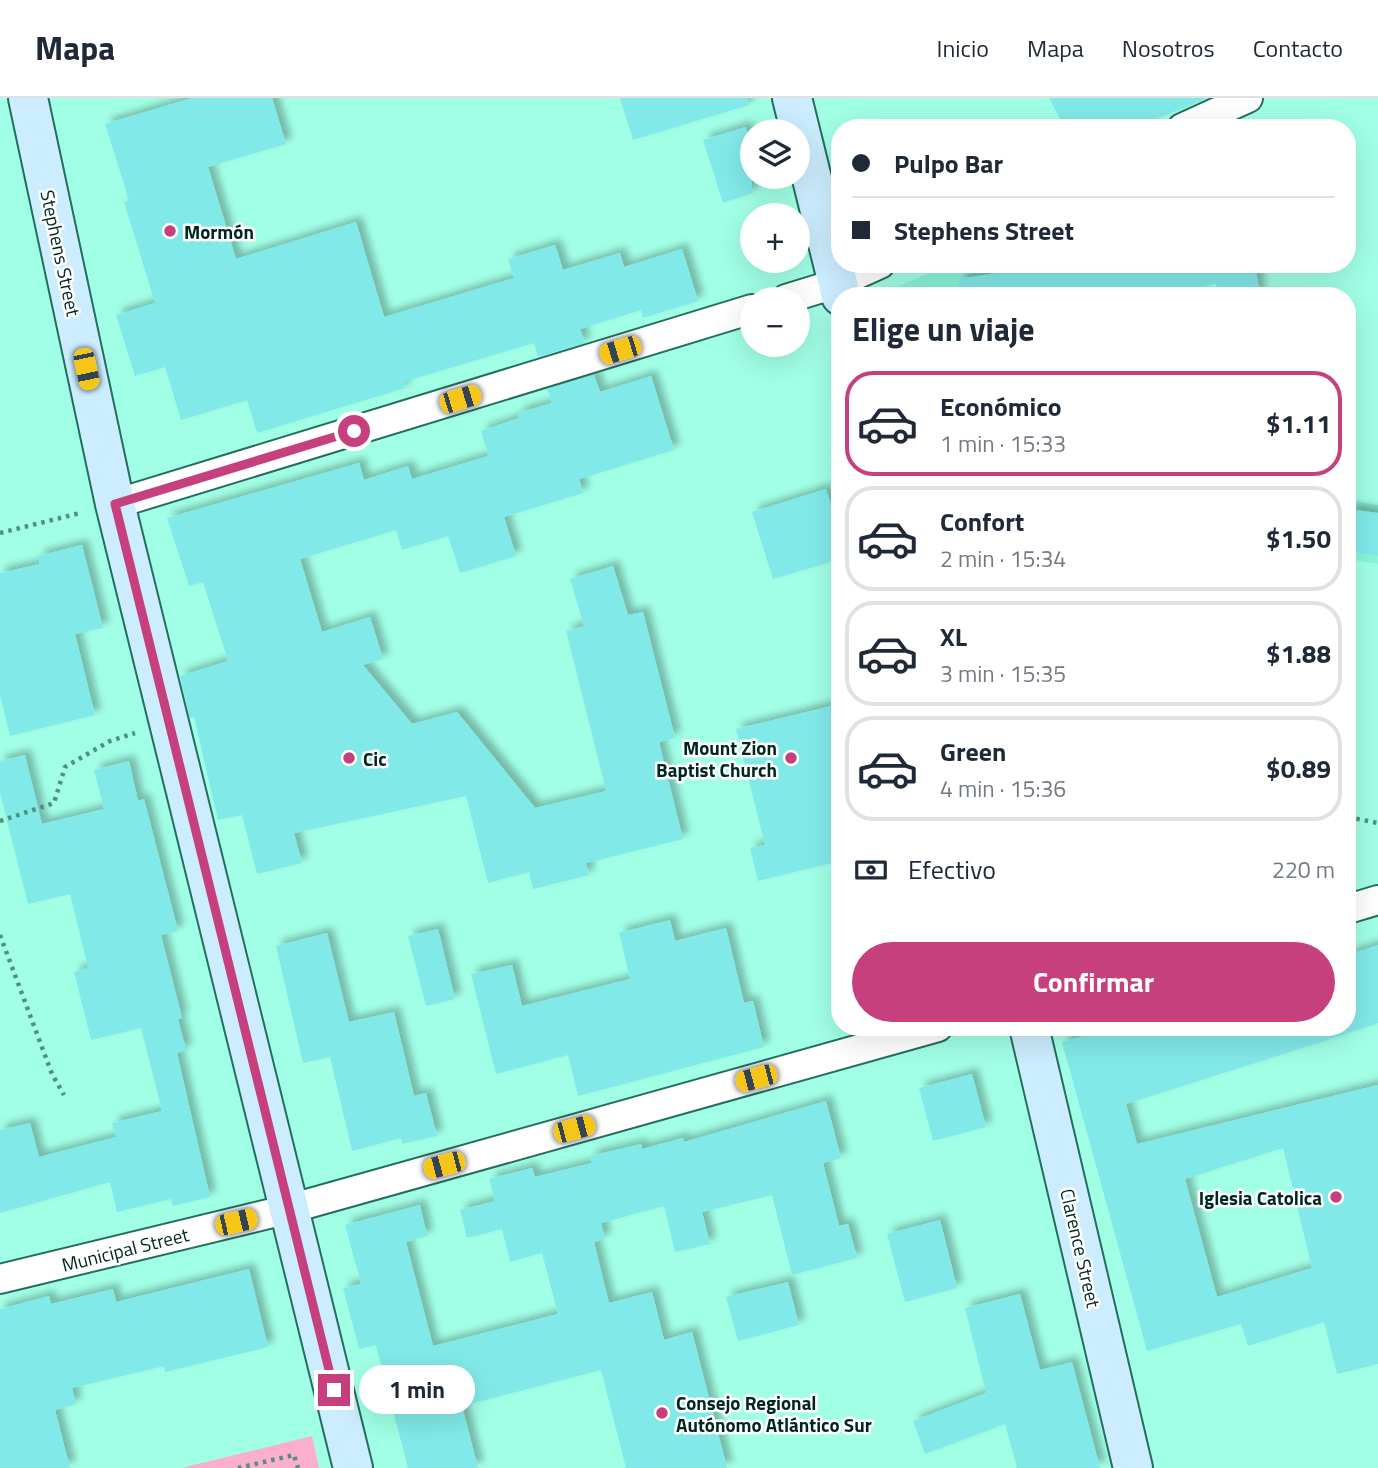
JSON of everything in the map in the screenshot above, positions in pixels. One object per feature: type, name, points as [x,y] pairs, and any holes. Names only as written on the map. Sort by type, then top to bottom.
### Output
[{"type":"street","name":"Stephens Street","points":[[27,98],[115,504],[353,1468]]},
{"type":"street","points":[[792,98],[831,254]]},
{"type":"street","points":[[1202,119],[1248,98]]},
{"type":"street","points":[[845,287],[866,273]]},
{"type":"street","points":[[810,295],[831,292]]},
{"type":"street","points":[[115,504],[740,314]]},
{"type":"street","points":[[1356,907],[1378,900]]},
{"type":"street","name":"Municipal Street","points":[[0,1279],[289,1209],[906,1036]]},
{"type":"street","name":"Clarence Street","points":[[1031,1036],[1133,1468]]},
{"type":"path","points":[[0,533],[115,504]]},
{"type":"path","points":[[0,821],[54,803],[65,767],[110,741],[169,723]]},
{"type":"path","points":[[1356,818],[1378,822]]},
{"type":"path","points":[[0,935],[52,1074],[64,1095]]},
{"type":"path","points":[[238,1468],[294,1455],[298,1468]]},
{"type":"shaded area","points":[[929,273],[1106,273],[1109,287],[897,287]]},
{"type":"shaded area","points":[[1356,501],[1378,505],[1378,564],[1356,560]]},
{"type":"shaded area","points":[[312,1436],[319,1468],[181,1468]]},
{"type":"building","points":[[192,98],[272,98],[286,144],[208,167],[236,259],[356,222],[384,317],[514,278],[508,259],[555,245],[563,270],[620,253],[624,267],[682,249],[698,301],[643,318],[641,310],[580,329],[585,343],[538,357],[534,343],[403,382],[405,388],[257,433],[247,400],[181,420],[165,367],[135,376],[116,315],[155,303],[124,202],[129,200],[105,124]]},
{"type":"building","points":[[620,98],[747,98],[749,105],[633,140]]},
{"type":"building","points":[[1049,98],[1203,98],[1156,119],[1060,119]]},
{"type":"building","points":[[740,129],[740,189],[752,189],[752,193],[723,203],[703,140]]},
{"type":"building","points":[[996,273],[1256,273],[1259,287],[1216,287],[1216,284],[1203,287],[960,287],[959,279]]},
{"type":"building","points":[[594,375],[600,392],[651,376],[674,450],[579,479],[583,493],[504,517],[516,556],[460,573],[448,536],[402,550],[396,530],[300,559],[322,632],[370,617],[383,659],[363,665],[412,724],[457,712],[535,808],[606,791],[566,631],[584,626],[570,579],[613,566],[628,615],[643,612],[675,738],[659,742],[683,839],[586,863],[589,875],[533,889],[529,872],[488,883],[466,796],[294,833],[302,863],[257,874],[242,815],[218,820],[194,717],[190,718],[180,676],[228,661],[203,582],[189,586],[167,518],[359,463],[364,480],[408,466],[412,479],[488,456],[481,431],[519,418],[518,413],[552,403],[547,389]]},
{"type":"building","points":[[826,489],[831,505],[831,562],[773,579],[752,512]]},
{"type":"building","points":[[1356,510],[1378,513],[1378,556],[1356,552]]},
{"type":"building","points":[[82,545],[103,628],[75,634],[95,715],[10,736],[0,695],[0,573],[40,564],[38,556]]},
{"type":"building","points":[[831,706],[831,863],[758,881],[750,848],[765,845],[736,729]]},
{"type":"building","points":[[25,755],[42,824],[104,809],[94,770],[129,761],[138,801],[144,799],[178,931],[161,935],[182,1018],[178,1019],[186,1050],[177,1053],[210,1197],[173,1206],[171,1199],[117,1212],[110,1182],[0,1213],[0,1130],[30,1123],[39,1157],[116,1137],[112,1123],[162,1111],[141,1028],[91,1040],[74,972],[88,968],[70,894],[28,904],[0,793],[0,761]]},
{"type":"building","points":[[670,920],[675,941],[726,928],[744,1003],[753,1001],[764,1047],[578,1096],[568,1055],[496,1074],[471,974],[512,965],[522,1006],[630,979],[619,933]]},
{"type":"building","points":[[438,929],[455,999],[426,1006],[408,936]]},
{"type":"building","points":[[327,933],[349,1022],[394,1012],[414,1096],[426,1093],[437,1136],[402,1144],[401,1138],[352,1151],[330,1057],[303,1063],[276,946]]},
{"type":"building","points":[[1378,945],[1378,1023],[1356,1030],[1356,952]]},
{"type":"building","points":[[1084,1036],[1340,1036],[1126,1104],[1137,1144],[1378,1085],[1378,1364],[1337,1374],[1324,1322],[1248,1346],[1241,1324],[1147,1351],[1062,1042]],"holes":[[[1283,1148],[1312,1268],[1217,1297],[1185,1179]]]},
{"type":"building","points":[[972,1074],[986,1127],[933,1141],[919,1088]]},
{"type":"building","points":[[826,1101],[841,1158],[823,1163],[839,1226],[848,1224],[857,1258],[792,1275],[772,1195],[702,1212],[710,1244],[675,1252],[664,1206],[601,1223],[605,1239],[594,1242],[609,1303],[652,1292],[664,1340],[692,1332],[727,1468],[626,1468],[601,1370],[462,1406],[478,1468],[408,1468],[376,1345],[359,1349],[343,1288],[361,1284],[345,1225],[420,1205],[427,1236],[406,1242],[433,1346],[558,1314],[542,1253],[510,1262],[502,1229],[467,1238],[460,1210],[495,1201],[489,1179],[532,1168],[535,1177],[592,1163],[590,1156],[641,1144],[642,1149],[683,1138],[684,1142]]},
{"type":"building","points":[[940,1220],[957,1288],[905,1302],[887,1234]]},
{"type":"building","points":[[249,1269],[268,1347],[165,1372],[164,1366],[72,1388],[76,1404],[55,1410],[70,1468],[0,1468],[0,1309],[49,1296],[51,1304],[113,1289],[116,1302]]},
{"type":"building","points":[[788,1282],[799,1325],[738,1341],[726,1297]]},
{"type":"building","points":[[1020,1294],[1040,1370],[1072,1362],[1100,1468],[1017,1468],[1005,1424],[925,1454],[913,1421],[986,1393],[965,1308]]},
{"type":"place","name":"Mormón","points":[[170,231]]},
{"type":"place","name":"Cic","points":[[349,758]]},
{"type":"place","name":"Mount Zion Baptist Church","points":[[791,758]]},
{"type":"place","name":"Iglesia Catolica","points":[[1336,1197]]},
{"type":"place","name":"Consejo Regional Autónomo Atlántico Sur","points":[[662,1413]]},
{"type":"route","points":[[334,1390],[115,504],[354,431]]}]
